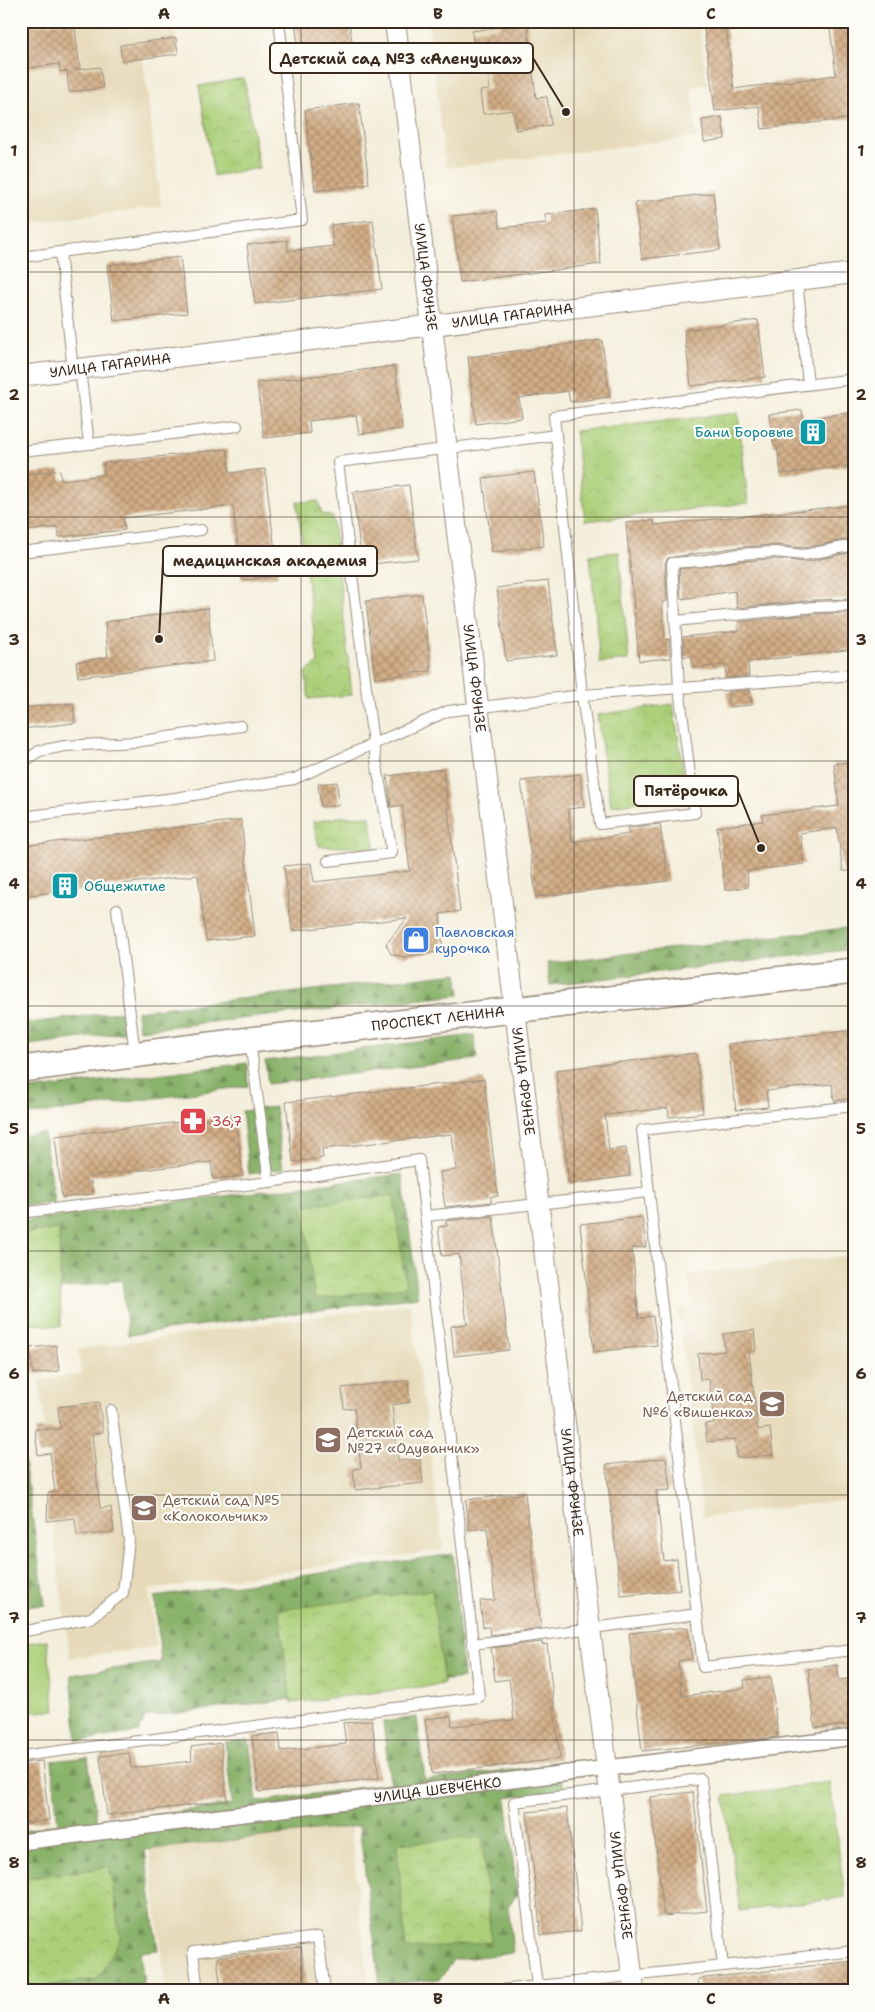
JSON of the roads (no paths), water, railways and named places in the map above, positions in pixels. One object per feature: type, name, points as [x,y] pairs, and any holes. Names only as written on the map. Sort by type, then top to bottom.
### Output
[{"type":"street","name":"УЛИЦА ФРУНЗЕ","points":[[395,21],[633,1983]]},
{"type":"street","name":"УЛИЦА ГАГАРИНА","points":[[21,376],[854,273]]},
{"type":"street","name":"ПРОСПЕКТ ЛЕНИНА","points":[[21,1069],[250,1040],[854,971]]},
{"type":"street","name":"УЛИЦА ШЕВЧЕНКО","points":[[21,1842],[854,1737]]},
{"type":"lane","points":[[21,257],[302,220],[278,21]]},
{"type":"lane","points":[[60,252],[76,369],[89,444]]},
{"type":"lane","points":[[797,280],[808,384]]},
{"type":"lane","points":[[854,379],[554,416],[582,695],[600,824],[696,812],[680,688],[672,563],[701,561],[739,554],[774,552],[804,555],[854,545]]},
{"type":"lane","points":[[21,451],[236,426]]},
{"type":"lane","points":[[328,861],[392,853],[373,743],[338,462],[556,435]]},
{"type":"lane","points":[[21,552],[201,530]]},
{"type":"lane","points":[[675,622],[815,607],[854,606]]},
{"type":"lane","points":[[21,817],[175,798],[294,779],[448,711],[582,695],[854,675]]},
{"type":"lane","points":[[21,764],[39,751],[65,746],[135,742],[241,726]]},
{"type":"lane","points":[[117,909],[135,1054]]},
{"type":"lane","points":[[250,1040],[269,1182]]},
{"type":"lane","points":[[854,1106],[642,1130],[703,1667],[854,1650]]},
{"type":"lane","points":[[21,1213],[269,1182],[419,1160],[479,1697],[21,1756]]},
{"type":"lane","points":[[426,1216],[649,1192]]},
{"type":"lane","points":[[21,1632],[91,1618],[123,1593],[129,1540],[112,1410]]},
{"type":"lane","points":[[473,1644],[697,1614]]},
{"type":"lane","points":[[537,1985],[514,1802],[701,1779],[723,1966]]},
{"type":"lane","points":[[198,1991],[193,1952],[318,1937],[325,1991]]},
{"type":"lane","points":[[490,1991],[537,1985],[633,1983],[723,1966],[854,1951]]},
{"type":"place","name":"Детский сад №3 «Аленушка»","points":[[566,112]]},
{"type":"place","name":"Бани Боровые","points":[[813,432]]},
{"type":"place","name":"медицинская академия","points":[[159,639]]},
{"type":"place","name":"Пятёрочка","points":[[761,848]]},
{"type":"place","name":"Общежитие","points":[[65,886]]},
{"type":"place","name":"Павловская курочка","points":[[416,940]]},
{"type":"place","name":"36,7","points":[[193,1121]]},
{"type":"place","name":"Детский сад №6 «Вишенка»","points":[[772,1404]]},
{"type":"place","name":"Детский сад №27 «Одуванчик»","points":[[328,1440]]},
{"type":"place","name":"Детский сад №5 «Колокольчик»","points":[[144,1508]]}]
